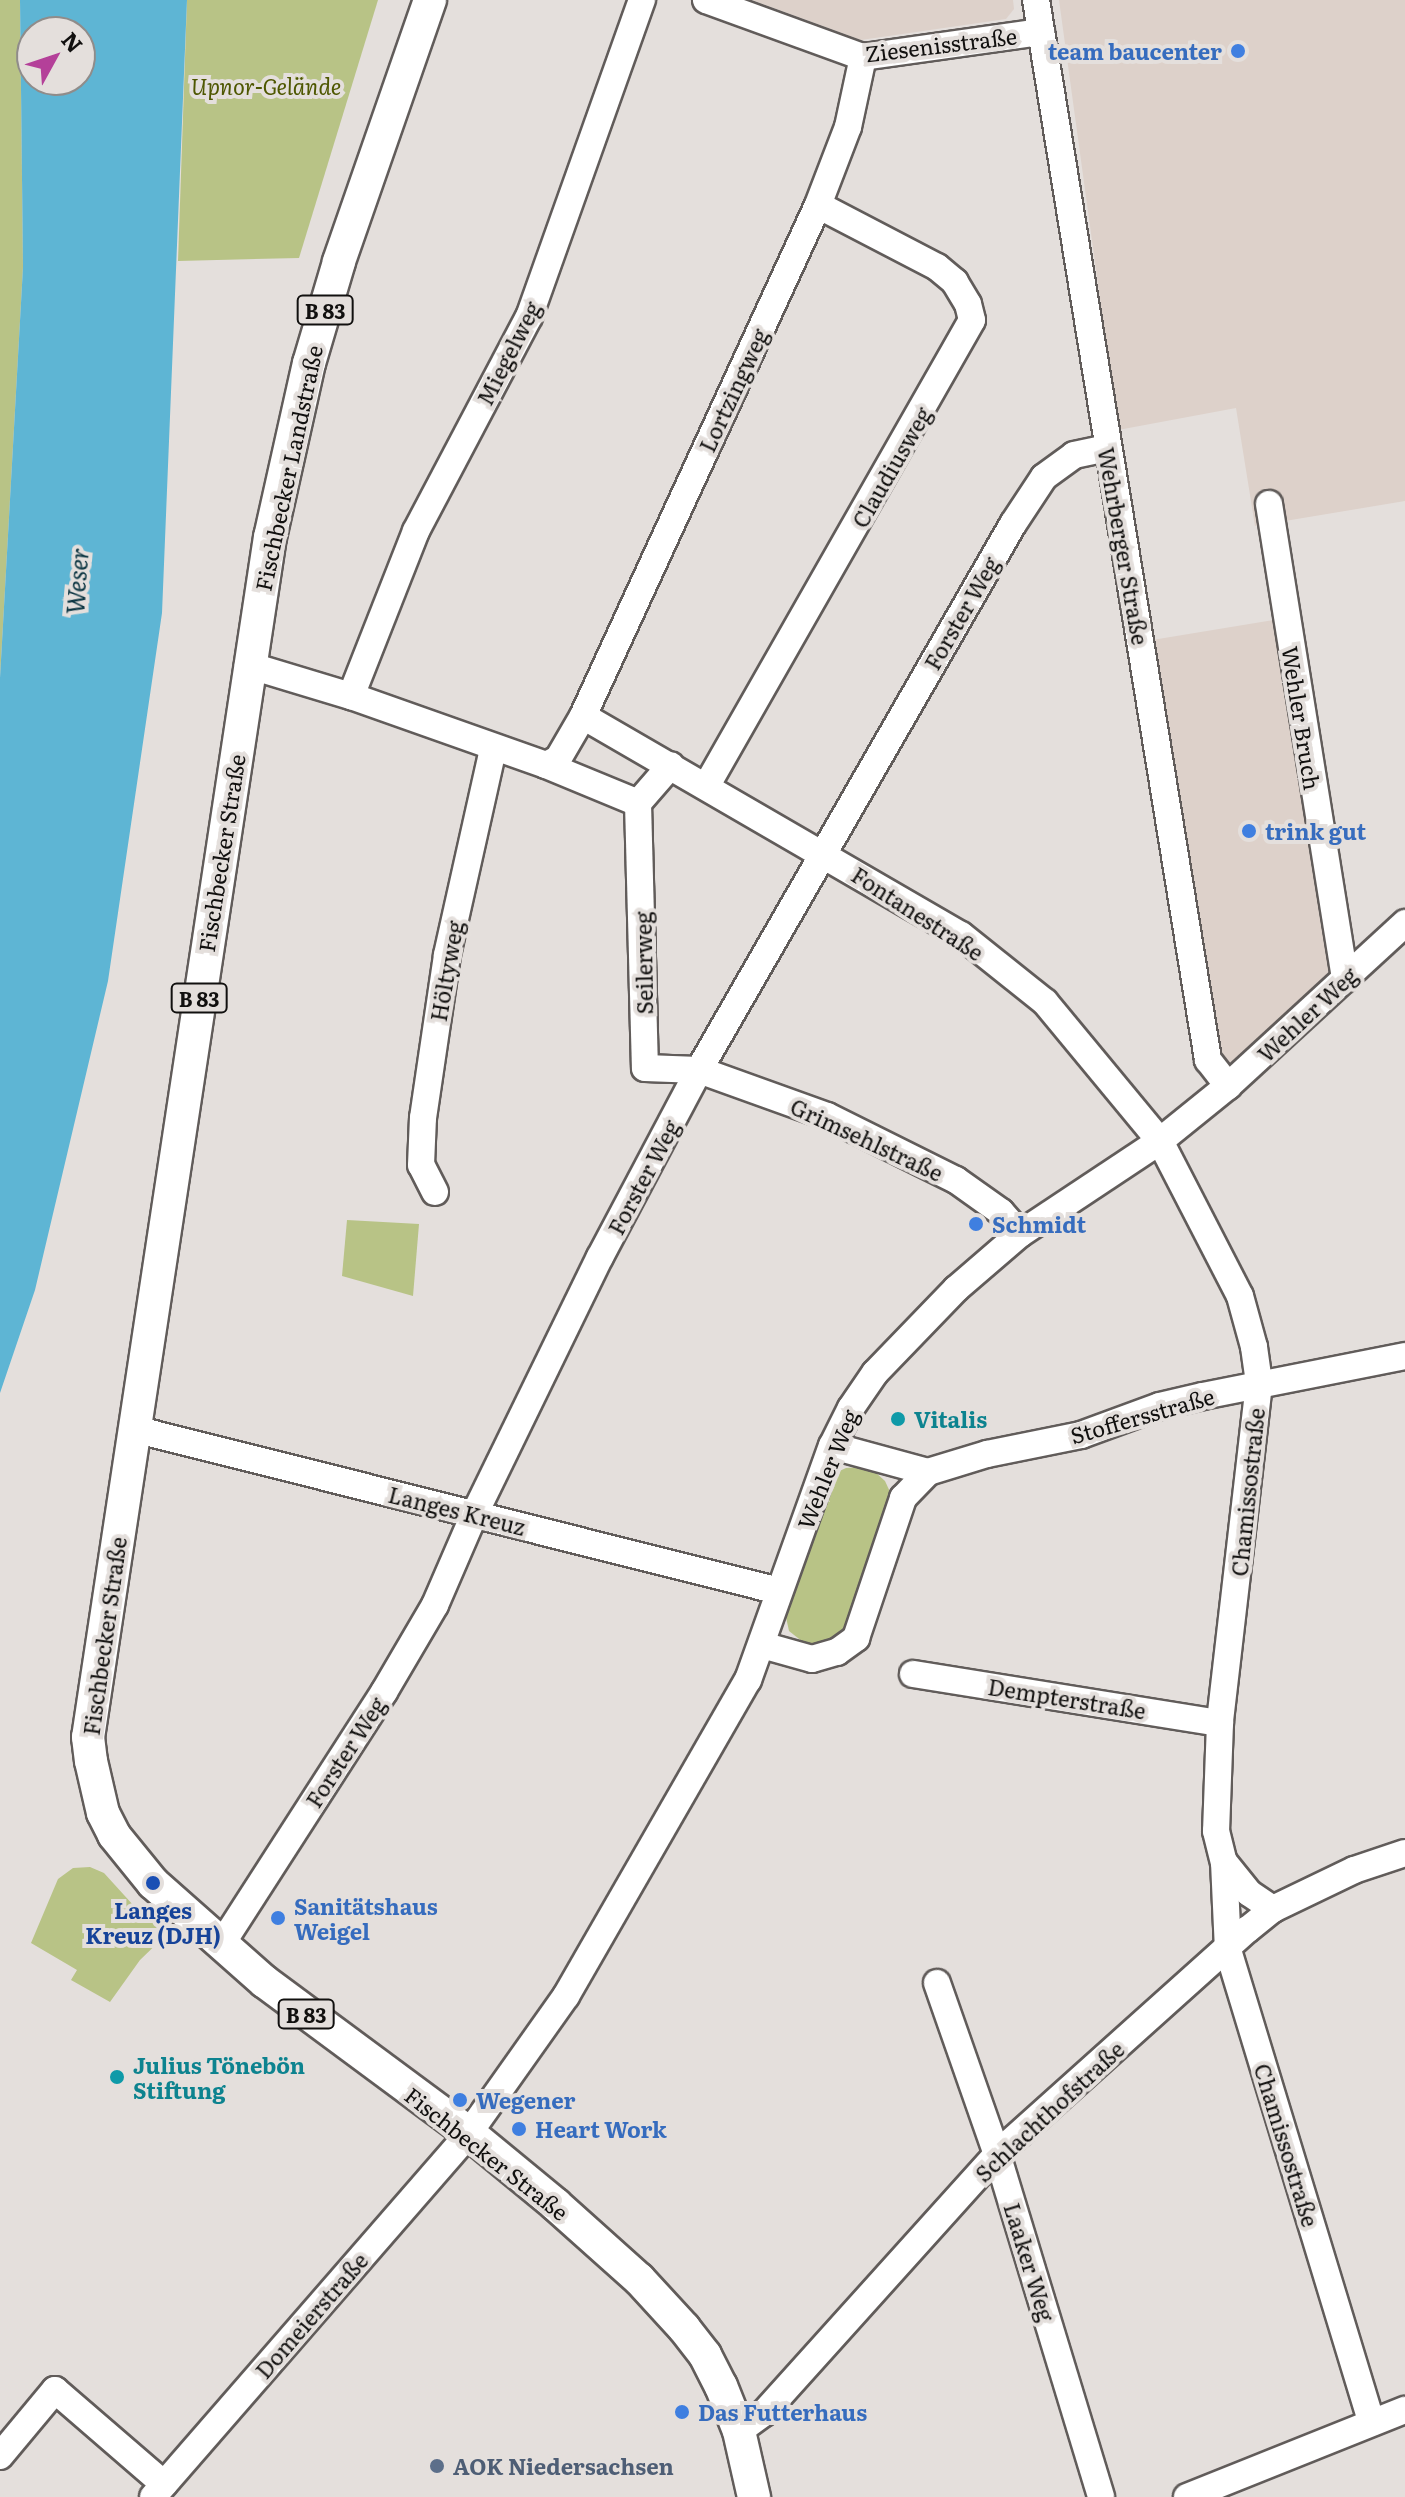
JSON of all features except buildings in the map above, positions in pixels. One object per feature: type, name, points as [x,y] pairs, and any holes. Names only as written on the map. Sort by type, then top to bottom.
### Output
[{"type":"main road","name":"Fischbecker Landstraße","points":[[248,665],[270,537],[309,363],[339,262],[430,0]]},
{"type":"main road","name":"Fischbecker Straße","points":[[248,665],[88,1737],[95,1789],[114,1835],[131,1858],[221,1945],[395,2082],[469,2133],[639,2279],[684,2328],[716,2375],[739,2431]]},
{"type":"main road","name":"B 83","points":[[739,2431],[754,2497]]},
{"type":"street","name":"Miegelweg","points":[[351,696],[416,531],[529,317],[642,0]]},
{"type":"street","name":"Ziesenisstraße","points":[[706,0],[863,57],[1041,32]]},
{"type":"street","name":"Wehrberger Straße","points":[[1036,0],[1208,1060],[1228,1086]]},
{"type":"street","name":"Lortzingweg","points":[[583,716],[818,205],[848,127],[863,57]]},
{"type":"street","name":"Claudiusweg","points":[[707,785],[972,320],[968,304],[955,282],[937,267],[818,205]]},
{"type":"street","name":"Forster Weg","points":[[221,1945],[384,1692],[435,1605],[474,1515],[600,1257],[699,1070],[822,852],[1044,477],[1074,455],[1107,448]]},
{"type":"street","name":"Wehler Bruch","points":[[1269,504],[1345,979]]},
{"type":"street","points":[[248,665],[351,696],[493,749],[546,765],[638,803],[671,765]]},
{"type":"street","points":[[546,765],[558,759],[583,716]]},
{"type":"street","name":"Fontanestraße","points":[[583,716],[707,785],[961,935],[1045,1002],[1160,1141]]},
{"type":"street","name":"Höltyweg","points":[[435,1192],[426,1182],[421,1165],[423,1118],[447,955],[493,749]]},
{"type":"street","name":"Seilerweg","points":[[638,803],[645,1068],[699,1070]]},
{"type":"street","name":"Wehler Weg","points":[[469,2133],[571,1989],[730,1712],[762,1645],[832,1446],[851,1408],[875,1373],[956,1289],[1020,1234],[1160,1141],[1228,1086],[1405,923]]},
{"type":"street","name":"Grimsehlstraße","points":[[699,1070],[827,1116],[956,1180],[1001,1212],[1020,1234]]},
{"type":"street","name":"Chamissostraße","points":[[1160,1141],[1240,1296],[1254,1347],[1259,1384],[1220,1723],[1216,1831],[1224,1862],[1228,1950],[1372,2423]]},
{"type":"street","name":"Stoffersstraße","points":[[928,1472],[987,1454],[1081,1435],[1160,1406],[1405,1356]]},
{"type":"street","name":"Langes Kreuz","points":[[134,1429],[779,1591]]},
{"type":"street","points":[[762,1645],[812,1659],[837,1652],[856,1638],[903,1498],[928,1472],[832,1446]]},
{"type":"street","name":"Dempterstraße","points":[[913,1674],[1220,1723]]},
{"type":"street","name":"Schlachthofstraße","points":[[739,2431],[764,2413],[997,2154],[1273,1909],[1354,1870],[1405,1853]]},
{"type":"street","name":"Chamissostraße","points":[[1224,1862],[1249,1893],[1273,1909]]},
{"type":"street","name":"Laaker Weg","points":[[937,1983],[997,2154],[1101,2497]]},
{"type":"street","name":"Domeierstraße","points":[[158,2490],[469,2133]]},
{"type":"street","points":[[0,2456],[55,2390],[158,2490]]},
{"type":"street","points":[[1187,2497],[1405,2410]]},
{"type":"shaded area","points":[[752,0],[1013,0],[1014,9],[1006,19],[861,40]]},
{"type":"shaded area","points":[[1059,0],[1405,0],[1405,501],[1255,526],[1236,408],[1118,430]]},
{"type":"shaded area","points":[[1285,618],[1345,979],[1228,1086],[1208,1060],[1140,642]]},
{"type":"green space","points":[[0,0],[20,0],[20,16],[16,16],[16,96],[21,96],[23,267],[0,678]]},
{"type":"green space","name":"Upnor-Gelände","points":[[187,0],[378,0],[299,258],[178,261]]},
{"type":"green space","points":[[347,1220],[419,1224],[413,1296],[342,1276]]},
{"type":"green space","points":[[861,1467],[874,1471],[885,1481],[891,1494],[848,1633],[837,1643],[808,1646],[789,1631],[784,1608],[833,1474],[846,1468]]},
{"type":"green space","points":[[90,1867],[104,1873],[134,1906],[169,1932],[140,1960],[110,2002],[71,1980],[77,1970],[31,1943],[58,1879],[73,1868]]},
{"type":"water","name":"Weser","points":[[20,0],[187,0],[162,613],[108,981],[35,1290],[0,1393],[0,678],[23,267],[21,96],[96,96],[96,16],[20,16]]},
{"type":"place","name":"team baucenter","points":[[1238,51]]},
{"type":"place","name":"trink gut","points":[[1249,831]]},
{"type":"place","name":"Schmidt","points":[[976,1224]]},
{"type":"place","name":"Vitalis","points":[[898,1419]]},
{"type":"place","name":"Langes Kreuz (DJH)","points":[[153,1883]]},
{"type":"place","name":"Sanitätshaus Weigel","points":[[278,1918]]},
{"type":"place","name":"Julius Tönebön Stiftung","points":[[117,2077]]},
{"type":"place","name":"Wegener","points":[[460,2100]]},
{"type":"place","name":"Heart Work","points":[[519,2129]]},
{"type":"place","name":"Das Futterhaus","points":[[682,2412]]},
{"type":"place","name":"AOK Niedersachsen","points":[[437,2466]]}]
